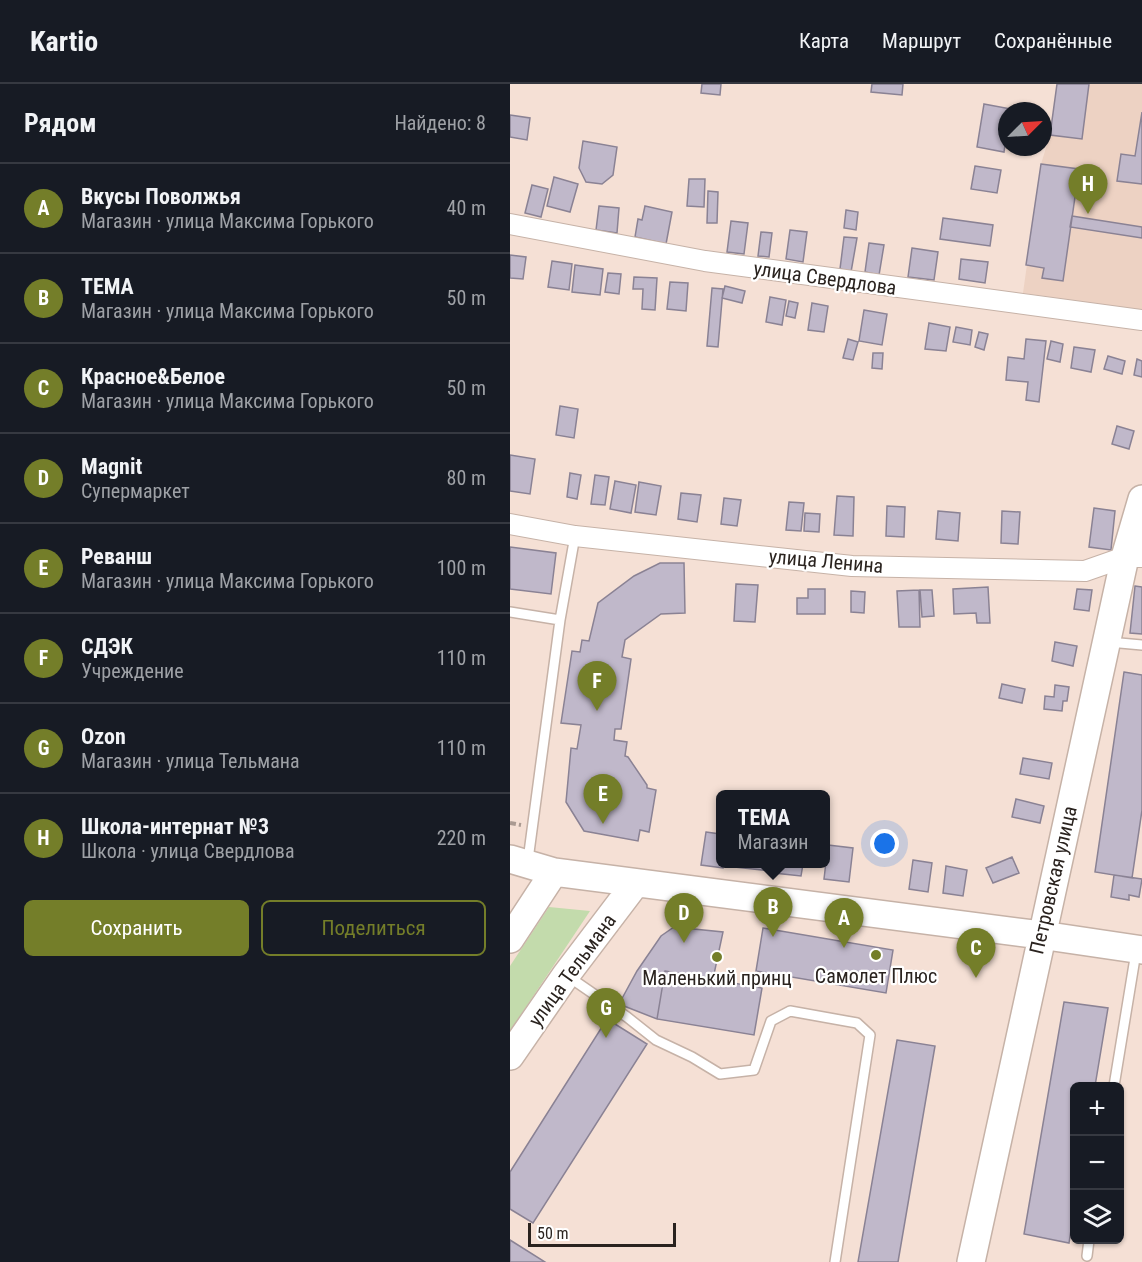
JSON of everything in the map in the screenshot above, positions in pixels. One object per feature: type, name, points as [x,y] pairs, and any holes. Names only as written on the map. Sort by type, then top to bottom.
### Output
[{"type":"main road","name":"Петровская улица","points":[[971,1262],[1106,641],[1134,557],[1142,499]]},
{"type":"main road","points":[[519,861],[554,872],[635,884],[1041,934],[1139,950]]},
{"type":"main road","points":[[510,939],[554,872]]},
{"type":"main road","name":"улица Тельмана","points":[[510,1056],[566,975],[635,884]]},
{"type":"street","name":"улица Свердлова","points":[[510,224],[705,261],[1142,320]]},
{"type":"street","name":"улица Ленина","points":[[510,524],[575,536],[852,566],[1085,571],[1134,557]]},
{"type":"lane","points":[[519,861],[575,536]]},
{"type":"lane","points":[[510,612],[560,620]]},
{"type":"lane","points":[[1106,641],[1142,645]]},
{"type":"lane","points":[[1115,1082],[1139,950]]},
{"type":"lane","points":[[566,975],[656,1040],[692,1057],[720,1074],[754,1070],[771,1022],[790,1011],[857,1023],[870,1035],[835,1262]]},
{"type":"lane","points":[[1087,1256],[1088,1244]]},
{"type":"shaded area","points":[[1057,84],[1142,84],[1142,310],[1023,293],[1041,164],[1043,156],[1052,156],[1052,120]]},
{"type":"green space","points":[[549,907],[590,911],[510,1031],[510,966]]},
{"type":"building","points":[[702,84],[721,84],[720,95],[701,93]]},
{"type":"building","points":[[872,84],[903,84],[902,95],[871,92]]},
{"type":"building","points":[[1057,84],[1089,84],[1082,139],[1052,135]]},
{"type":"building","points":[[984,104],[998,107],[998,151],[977,147]]},
{"type":"building","points":[[1142,112],[1142,184],[1117,181],[1121,154],[1135,156]]},
{"type":"building","points":[[510,115],[530,118],[527,140],[510,137]]},
{"type":"building","points":[[583,141],[617,147],[613,175],[602,184],[586,182],[579,168]]},
{"type":"building","points":[[1041,164],[1079,169],[1063,281],[1042,278],[1044,268],[1026,265]]},
{"type":"building","points":[[975,166],[1001,170],[997,193],[971,189]]},
{"type":"building","points":[[554,177],[578,184],[570,212],[547,206]]},
{"type":"building","points":[[689,179],[705,179],[704,207],[687,206]]},
{"type":"building","points":[[532,185],[548,189],[541,217],[525,213]]},
{"type":"building","points":[[708,191],[718,192],[717,223],[707,223]]},
{"type":"building","points":[[599,206],[619,208],[617,233],[596,230]]},
{"type":"building","points":[[645,206],[672,212],[666,244],[635,237],[638,219],[642,220]]},
{"type":"building","points":[[846,210],[858,212],[856,230],[844,228]]},
{"type":"building","points":[[1072,216],[1142,227],[1142,238],[1070,227]]},
{"type":"building","points":[[943,218],[993,225],[990,246],[940,239]]},
{"type":"building","points":[[731,221],[748,223],[744,254],[727,252]]},
{"type":"building","points":[[790,230],[807,232],[803,262],[786,259]]},
{"type":"building","points":[[761,232],[772,233],[769,257],[758,256]]},
{"type":"building","points":[[844,237],[857,238],[851,272],[840,269]]},
{"type":"building","points":[[869,243],[884,245],[879,275],[865,272]]},
{"type":"building","points":[[912,248],[938,252],[934,280],[908,277]]},
{"type":"building","points":[[510,255],[526,257],[523,279],[510,278]]},
{"type":"building","points":[[961,259],[988,262],[985,283],[959,279]]},
{"type":"building","points":[[552,261],[572,264],[569,290],[548,287]]},
{"type":"building","points":[[575,265],[603,269],[600,295],[572,292]]},
{"type":"building","points":[[608,273],[621,274],[619,294],[605,292]]},
{"type":"building","points":[[634,277],[657,278],[655,310],[642,309],[643,289],[633,289]]},
{"type":"building","points":[[670,282],[688,283],[686,311],[667,309]]},
{"type":"building","points":[[725,286],[745,291],[742,303],[722,298]]},
{"type":"building","points":[[712,288],[723,289],[718,347],[707,346]]},
{"type":"building","points":[[770,297],[786,300],[782,325],[766,322]]},
{"type":"building","points":[[789,301],[798,303],[795,318],[786,316]]},
{"type":"building","points":[[812,303],[828,306],[824,332],[808,330]]},
{"type":"building","points":[[864,310],[887,314],[882,345],[859,341]]},
{"type":"building","points":[[929,323],[950,327],[946,351],[925,349]]},
{"type":"building","points":[[956,327],[972,330],[970,345],[953,342]]},
{"type":"building","points":[[979,332],[988,334],[984,350],[975,347]]},
{"type":"building","points":[[848,339],[858,342],[853,360],[843,358]]},
{"type":"building","points":[[1026,339],[1046,341],[1039,402],[1026,400],[1028,382],[1006,380],[1008,357],[1024,359]]},
{"type":"building","points":[[1051,341],[1063,344],[1060,362],[1047,359]]},
{"type":"building","points":[[1074,347],[1095,350],[1091,372],[1071,368]]},
{"type":"building","points":[[873,353],[883,353],[882,369],[872,368]]},
{"type":"building","points":[[1108,356],[1125,361],[1122,374],[1104,369]]},
{"type":"building","points":[[1137,359],[1142,361],[1142,377],[1134,375]]},
{"type":"building","points":[[560,406],[578,409],[574,438],[556,435]]},
{"type":"building","points":[[1117,426],[1134,431],[1129,449],[1112,444]]},
{"type":"building","points":[[510,455],[535,459],[530,494],[510,491]]},
{"type":"building","points":[[570,473],[581,475],[577,499],[567,497]]},
{"type":"building","points":[[595,475],[609,477],[605,505],[591,504]]},
{"type":"building","points":[[615,481],[636,485],[631,513],[610,509]]},
{"type":"building","points":[[639,482],[661,486],[656,515],[635,512]]},
{"type":"building","points":[[681,493],[701,495],[697,522],[678,519]]},
{"type":"building","points":[[837,496],[854,497],[853,536],[834,535]]},
{"type":"building","points":[[724,498],[741,500],[737,526],[721,524]]},
{"type":"building","points":[[789,502],[804,503],[801,531],[786,530]]},
{"type":"building","points":[[887,506],[905,507],[904,537],[886,536]]},
{"type":"building","points":[[1094,508],[1115,511],[1111,550],[1089,547]]},
{"type":"building","points":[[938,511],[960,513],[958,541],[936,539]]},
{"type":"building","points":[[1002,511],[1020,512],[1018,544],[1001,543]]},
{"type":"building","points":[[805,513],[820,514],[819,532],[804,531]]},
{"type":"building","points":[[510,547],[556,553],[551,594],[510,589]]},
{"type":"building","points":[[660,563],[684,563],[685,613],[661,614],[625,640],[622,657],[631,659],[621,729],[615,729],[614,740],[627,742],[625,756],[628,757],[647,788],[656,790],[649,832],[640,830],[638,841],[584,831],[566,802],[571,748],[577,749],[581,725],[561,723],[572,651],[580,652],[582,640],[589,641],[598,603],[634,576]]},
{"type":"building","points":[[736,584],[758,585],[755,622],[734,621]]},
{"type":"building","points":[[1135,586],[1142,587],[1142,634],[1130,633]]},
{"type":"building","points":[[988,587],[990,623],[977,623],[976,613],[954,614],[953,589]]},
{"type":"building","points":[[808,589],[825,589],[825,614],[797,614],[797,598],[808,598]]},
{"type":"building","points":[[1077,589],[1092,590],[1089,611],[1074,609]]},
{"type":"building","points":[[919,590],[920,627],[899,627],[897,591]]},
{"type":"building","points":[[920,590],[932,590],[934,616],[922,617]]},
{"type":"building","points":[[851,591],[865,592],[864,613],[851,612]]},
{"type":"building","points":[[1055,642],[1077,646],[1073,666],[1052,661]]},
{"type":"building","points":[[1124,672],[1142,675],[1142,810],[1132,878],[1095,872]]},
{"type":"building","points":[[1002,684],[1025,689],[1022,703],[999,698]]},
{"type":"building","points":[[1055,685],[1069,687],[1067,701],[1063,701],[1062,711],[1044,709],[1045,696],[1054,697]]},
{"type":"building","points":[[1023,758],[1052,763],[1049,779],[1020,774]]},
{"type":"building","points":[[1016,799],[1044,806],[1040,823],[1012,817]]},
{"type":"building","points":[[706,832],[716,833],[716,867],[701,865]]},
{"type":"building","points":[[830,845],[853,848],[849,882],[824,879],[825,868],[830,868]]},
{"type":"building","points":[[1012,857],[1019,873],[993,883],[986,868]]},
{"type":"building","points":[[913,860],[932,863],[928,892],[909,889]]},
{"type":"building","points":[[946,866],[967,870],[963,896],[943,893]]},
{"type":"building","points":[[744,868],[770,868],[770,871]]},
{"type":"building","points":[[775,868],[802,868],[801,876],[774,873]]},
{"type":"building","points":[[1114,875],[1142,879],[1139,897],[1129,895],[1129,900],[1111,897]]},
{"type":"building","points":[[674,927],[723,932],[713,979],[665,971],[657,1019],[619,1004],[637,971],[661,936]]},
{"type":"building","points":[[763,928],[893,950],[886,993],[756,971]]},
{"type":"building","points":[[665,971],[762,988],[754,1035],[657,1019]]},
{"type":"building","points":[[1064,1002],[1108,1008],[1096,1082],[1070,1082],[1069,1243],[1024,1234]]},
{"type":"building","points":[[607,1019],[647,1044],[533,1223],[510,1209],[510,1172]]},
{"type":"building","points":[[897,1040],[935,1046],[898,1262],[858,1262]]},
{"type":"building","points":[[510,1240],[545,1262],[510,1262]]},
{"type":"place","name":"Школа-интернат №3","points":[[1088,214]]},
{"type":"place","name":"СДЭК","points":[[597,711]]},
{"type":"place","name":"Реванш","points":[[603,824]]},
{"type":"place","name":"ТЕМА","points":[[773,937]]},
{"type":"place","name":"Magnit","points":[[684,943]]},
{"type":"place","name":"Вкусы Поволжья","points":[[844,948]]},
{"type":"place","name":"Самолет Плюс","points":[[876,955]]},
{"type":"place","name":"Маленький принц","points":[[717,957]]},
{"type":"place","name":"Красное&Белое","points":[[976,978]]},
{"type":"place","name":"Ozon","points":[[606,1038]]}]
